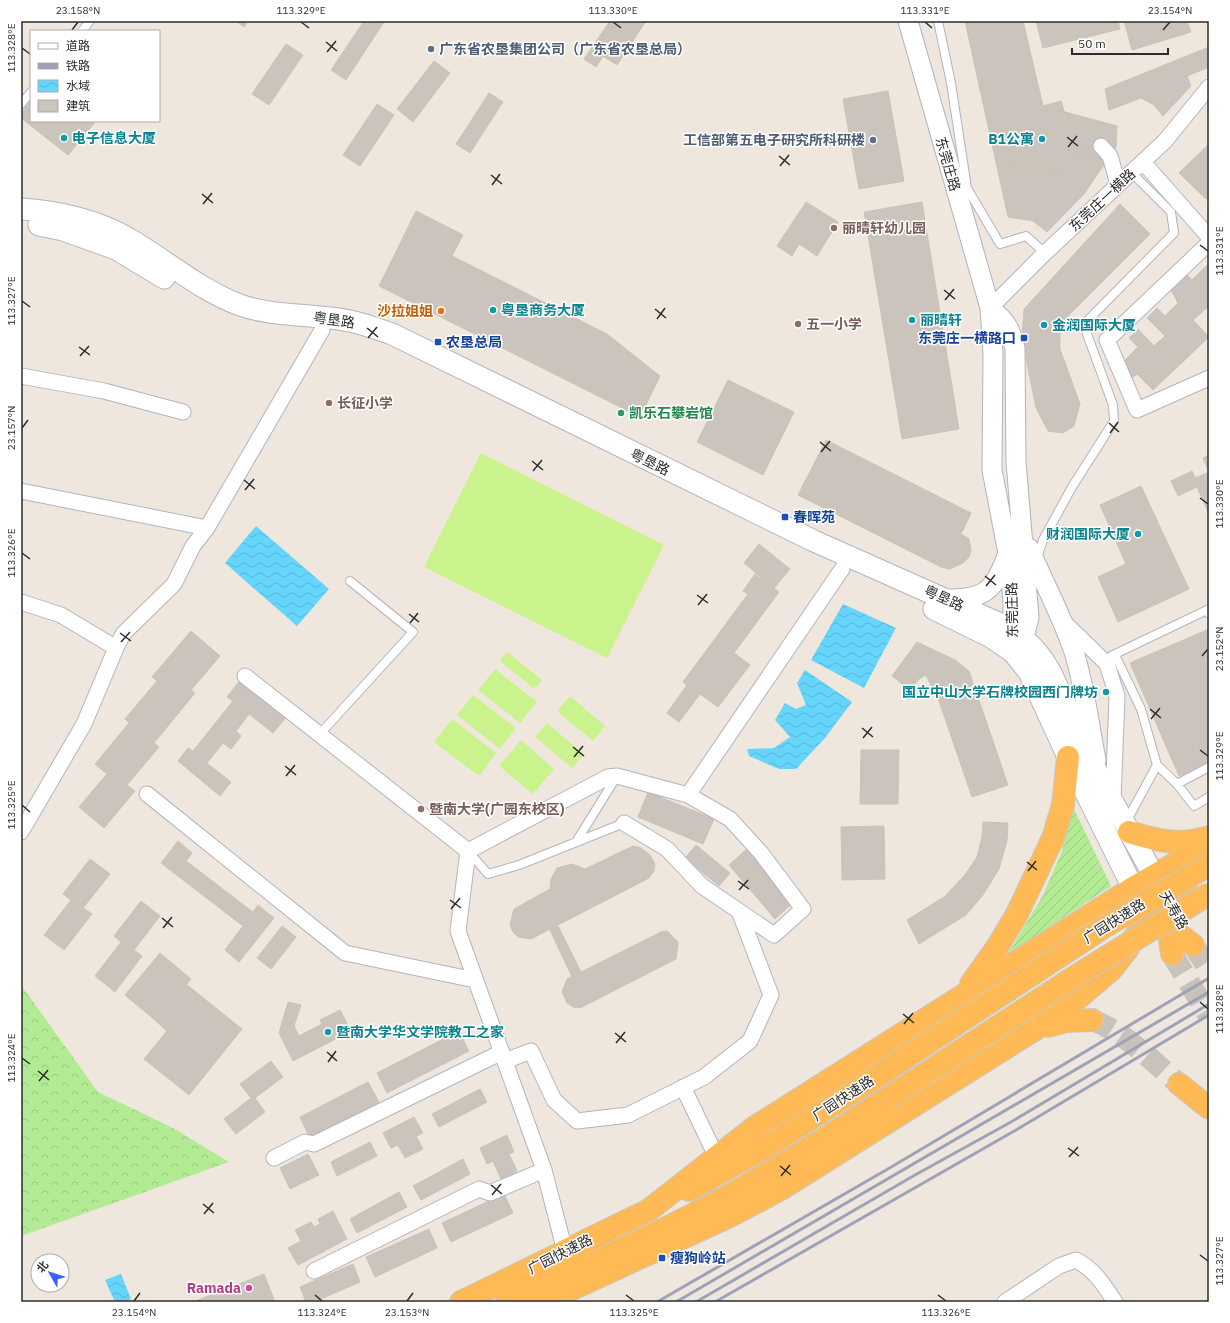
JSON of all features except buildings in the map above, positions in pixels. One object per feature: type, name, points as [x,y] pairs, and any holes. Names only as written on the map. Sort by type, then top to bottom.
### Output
[{"type":"highway","points":[[962,995],[996,950],[1017,914],[1053,838],[1063,805],[1068,757]]},
{"type":"highway","points":[[1127,828],[1156,840],[1181,843],[1209,837]]},
{"type":"highway","points":[[649,1210],[754,1127],[1133,888],[1209,844]]},
{"type":"highway","points":[[1170,916],[1184,884],[1209,854]]},
{"type":"highway","name":"广园快速路","points":[[460,1302],[649,1210],[716,1176],[766,1147],[873,1079],[1097,932],[1209,865]]},
{"type":"highway","points":[[544,1302],[732,1215],[781,1189],[1058,1015],[1111,970],[1126,951],[1149,915],[1153,902],[1154,876]]},
{"type":"highway","name":"天寿路","points":[[1133,888],[1172,954],[1170,916],[1154,876]]},
{"type":"highway","name":"广园快速路","points":[[507,1302],[726,1197],[794,1158],[1079,974],[1209,894]]},
{"type":"highway","points":[[1080,921],[1116,914],[1170,916],[1193,945]]},
{"type":"highway","points":[[1003,970],[1021,974],[1031,980],[1040,993],[1042,1006],[1039,1020],[1034,1031]]},
{"type":"highway","points":[[1034,1031],[1067,1021],[1092,1020]]},
{"type":"highway","points":[[1179,1084],[1209,1108]]},
{"type":"highway","points":[[522,1302],[599,1259]]},
{"type":"main road","name":"粤垦路","points":[[21,209],[72,217],[104,226],[130,239],[213,293],[242,305],[270,312],[354,322],[392,334],[814,541],[946,599],[1016,640],[1040,655],[1050,671],[1099,777],[1154,876]]},
{"type":"main road","name":"粤垦路","points":[[21,223],[63,230],[116,248],[208,305],[234,316],[262,324],[322,330],[362,337],[393,348],[722,512],[842,569],[935,609],[992,637],[1016,640]]},
{"type":"main road","name":"粤垦路","points":[[1016,640],[1068,757],[1133,888]]},
{"type":"street","name":"东莞庄路","points":[[908,21],[990,308],[993,354],[992,470],[1009,552],[1016,640]]},
{"type":"street","name":"东莞庄一横路","points":[[990,308],[1045,253],[1165,141],[1209,87]]},
{"type":"street","points":[[1101,146],[1110,156],[1118,184]]},
{"type":"street","points":[[1143,162],[1209,237]]},
{"type":"street","points":[[1209,243],[1107,340],[1138,410],[1209,378]]},
{"type":"street","name":"东莞庄路","points":[[990,308],[1005,320],[1011,331],[1015,348],[1016,462],[1029,617],[1016,640]]},
{"type":"street","points":[[21,832],[84,724],[123,634],[174,584],[193,546],[207,528],[322,330]]},
{"type":"street","points":[[21,376],[104,391],[183,412]]},
{"type":"street","points":[[21,491],[207,528]]},
{"type":"street","points":[[1023,534],[1062,620],[1074,653],[1083,688],[1099,777]]},
{"type":"street","points":[[946,599],[974,597],[986,592],[999,578],[1009,552]]},
{"type":"street","points":[[688,795],[842,569]]},
{"type":"street","points":[[21,602],[61,615],[116,648]]},
{"type":"street","points":[[1062,620],[1109,657],[1107,664],[1117,696],[1113,801]]},
{"type":"street","points":[[245,676],[468,851]]},
{"type":"street","points":[[468,851],[608,777],[618,776],[688,795],[730,819],[761,853],[804,909],[774,935],[702,886],[668,849],[624,823]]},
{"type":"street","points":[[148,794],[345,953],[475,980]]},
{"type":"street","points":[[468,851],[458,931],[544,1170],[565,1251]]},
{"type":"street","points":[[274,1158],[305,1142],[314,1144],[504,1057],[531,1051],[554,1100],[577,1121],[628,1115],[704,1077],[750,1041],[771,995],[739,911]]},
{"type":"street","points":[[683,1087],[716,1156]]},
{"type":"street","points":[[314,1271],[479,1189],[490,1193],[544,1170]]},
{"type":"street","points":[[1005,1302],[1059,1266],[1076,1260],[1086,1265],[1099,1278],[1114,1302]]},
{"type":"lane","points":[[83,30],[90,21]]},
{"type":"lane","points":[[938,21],[951,83],[967,188],[1000,244],[1026,236],[1045,253]]},
{"type":"lane","points":[[21,104],[30,93]]},
{"type":"lane","points":[[1035,563],[1043,540],[1072,487],[1114,421],[1113,405],[1087,334],[1087,321],[1174,232],[1170,212],[1131,172]]},
{"type":"lane","points":[[319,735],[413,632],[350,581]]},
{"type":"lane","points":[[1209,614],[1207,610],[1109,657],[1141,709],[1157,765],[1177,784],[1194,806],[1209,797]]},
{"type":"lane","points":[[1127,828],[1157,765]]},
{"type":"lane","points":[[1177,784],[1209,767]]},
{"type":"lane","points":[[576,842],[618,776]]},
{"type":"lane","points":[[468,851],[488,874],[519,865],[624,823]]},
{"type":"green space","points":[[481,453],[664,545],[607,658],[424,567]]},
{"type":"green space","points":[[507,652],[542,680],[534,689],[500,661]]},
{"type":"green space","points":[[495,669],[537,702],[520,723],[478,690]]},
{"type":"green space","points":[[473,695],[516,728],[500,749],[457,715]]},
{"type":"green space","points":[[570,696],[605,726],[593,741],[557,711]]},
{"type":"green space","points":[[452,719],[496,753],[479,776],[434,742]]},
{"type":"green space","points":[[547,723],[584,754],[572,768],[535,737]]},
{"type":"green space","points":[[521,740],[554,769],[533,794],[499,766]]},
{"type":"green space","points":[[1072,805],[1111,886],[1008,954],[1043,895],[1062,851]]},
{"type":"green space","points":[[21,985],[98,1092],[173,1128],[229,1162],[21,1236]]},
{"type":"water","points":[[256,526],[329,589],[297,626],[225,563]]},
{"type":"water","points":[[843,604],[896,628],[864,688],[811,660]]},
{"type":"water","points":[[805,670],[852,702],[825,738],[796,769],[779,769],[749,756],[747,749],[774,748],[790,737],[775,720],[785,703],[796,709],[806,705],[797,683]]},
{"type":"water","points":[[121,1274],[131,1299],[124,1302],[115,1302],[105,1280]]},
{"type":"tunnel","points":[[1193,945],[1209,969]]},
{"type":"tunnel","points":[[1172,954],[1209,1016]]},
{"type":"tunnel","points":[[1092,1020],[1104,1025],[1127,1039],[1179,1084]]},
{"type":"railway","points":[[657,1302],[893,1166],[1209,978]]},
{"type":"railway","points":[[676,1302],[1209,992]]},
{"type":"railway","points":[[696,1302],[915,1175],[1011,1122],[1209,1004]]},
{"type":"railway","points":[[715,1302],[1016,1130],[1209,1015]]},
{"type":"place","name":"广东省农垦集团公司（广东省农垦总局）","points":[[431,49]]},
{"type":"place","name":"电子信息大厦","points":[[64,138]]},
{"type":"place","name":"B1公寓","points":[[1042,139]]},
{"type":"place","name":"工信部第五电子研究所科研楼","points":[[873,140]]},
{"type":"place","name":"丽晴轩幼儿园","points":[[834,228]]},
{"type":"place","name":"粤垦商务大厦","points":[[493,310]]},
{"type":"place","name":"沙拉姐姐","points":[[441,311]]},
{"type":"place","name":"丽晴轩","points":[[912,320]]},
{"type":"place","name":"五一小学","points":[[798,324]]},
{"type":"place","name":"金润国际大厦","points":[[1044,325]]},
{"type":"place","name":"东莞庄一横路口","points":[[1024,338]]},
{"type":"place","name":"农垦总局","points":[[438,342]]},
{"type":"place","name":"长征小学","points":[[329,403]]},
{"type":"place","name":"凯乐石攀岩馆","points":[[621,413]]},
{"type":"place","name":"春晖苑","points":[[785,517]]},
{"type":"place","name":"财润国际大厦","points":[[1138,534]]},
{"type":"place","name":"国立中山大学石牌校园西门牌坊","points":[[1106,692]]},
{"type":"place","name":"暨南大学(广园东校区)","points":[[421,809]]},
{"type":"place","name":"暨南大学华文学院教工之家","points":[[328,1032]]},
{"type":"place","name":"瘦狗岭站","points":[[662,1258]]},
{"type":"place","name":"Ramada","points":[[249,1288]]}]
